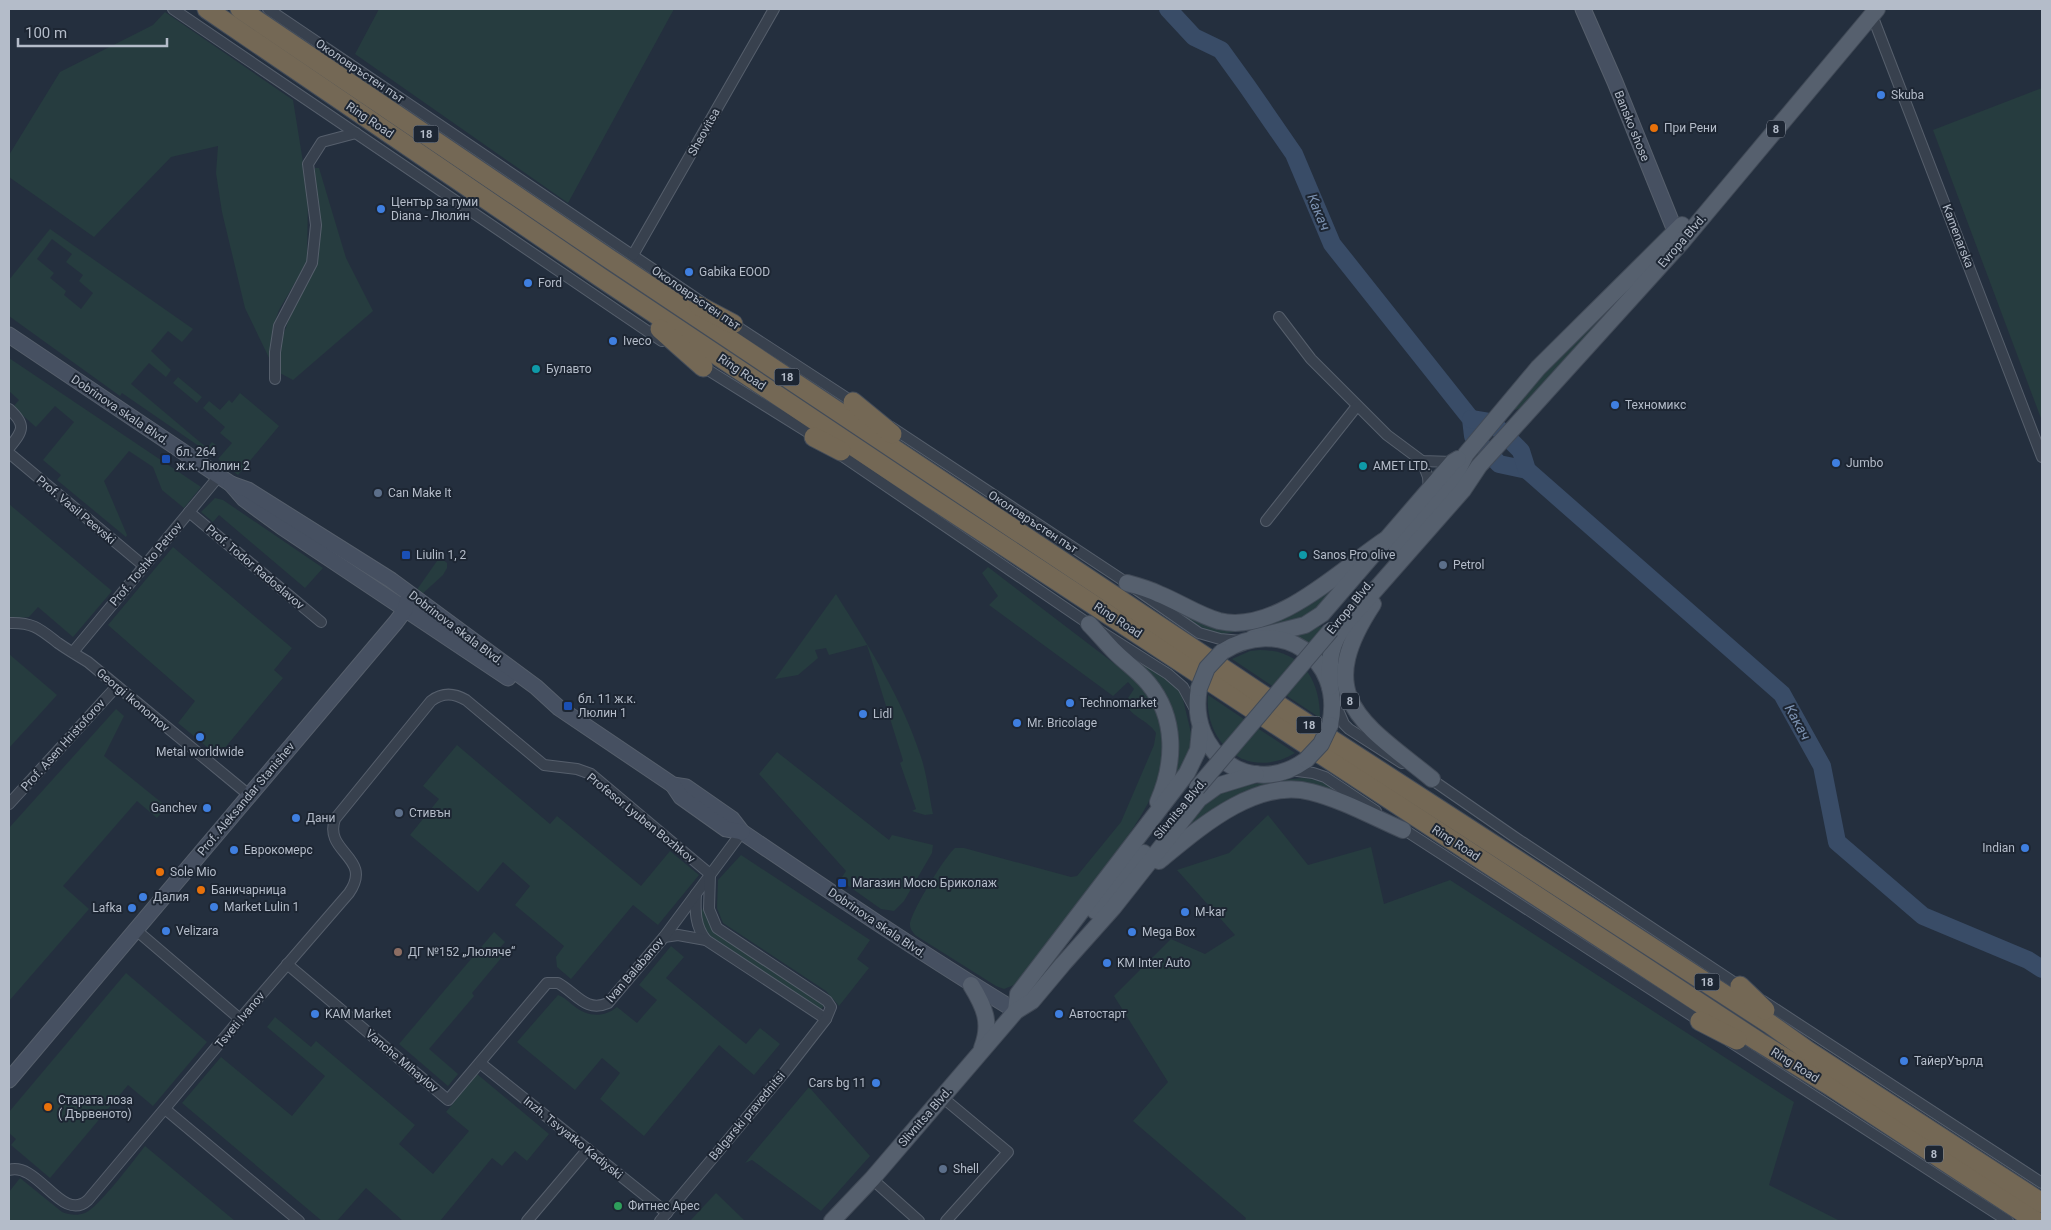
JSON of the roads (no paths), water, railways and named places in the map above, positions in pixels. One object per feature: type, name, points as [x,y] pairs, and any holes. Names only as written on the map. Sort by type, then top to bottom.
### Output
[{"type":"highway","name":"Ring Road","points":[[206,9],[600,278],[931,498],[1759,1042],[1832,1087],[2036,1221]]},
{"type":"highway","name":"Ring Road","points":[[240,9],[611,260],[1270,700],[2042,1202]]},
{"type":"highway","points":[[611,260],[733,324]]},
{"type":"highway","points":[[600,278],[703,367]]},
{"type":"highway","points":[[854,402],[964,494]]},
{"type":"highway","points":[[814,437],[931,498]]},
{"type":"highway","name":"8","points":[[1740,986],[1808,1051]]},
{"type":"highway","name":"8","points":[[1700,1021],[1832,1087]]},
{"type":"main road","name":"Bansko shose","points":[[1583,9],[1615,82],[1678,238]]},
{"type":"main road","name":"Evropa Blvd.","points":[[1331,692],[1329,666],[1336,636],[1463,490],[1479,466],[1678,238],[1872,11]]},
{"type":"main road","name":"Evropa Blvd.","points":[[1248,640],[1298,627],[1322,614],[1538,368],[1678,238]]},
{"type":"main road","name":"Dobrinova skala Blvd.","points":[[9,335],[225,480],[248,490],[408,592],[536,687],[559,708]]},
{"type":"main road","name":"Evropa Blvd.","points":[[1451,484],[1459,458]]},
{"type":"main road","name":"Evropa Blvd.","points":[[1266,707],[1451,484],[1479,466]]},
{"type":"main road","name":"Dobrinova skala Blvd.","points":[[225,480],[244,499],[282,527],[533,695],[559,708],[673,785],[680,797],[718,823],[726,828],[742,832],[971,984],[1016,1011]]},
{"type":"main road","points":[[1127,583],[1159,593],[1219,621],[1249,622],[1262,619],[1295,603],[1385,540]]},
{"type":"main road","name":"8","points":[[1392,572],[1351,644],[1347,658],[1345,680],[1350,702],[1357,714],[1371,729],[1432,779]]},
{"type":"main road","points":[[408,592],[405,610],[426,605]]},
{"type":"main road","name":"Prof. Aleksandar Stanishev","points":[[9,1080],[405,610]]},
{"type":"main road","points":[[1089,624],[1115,653],[1135,669],[1149,684],[1165,712],[1171,748],[1170,766],[1165,786],[1148,824]]},
{"type":"main road","points":[[1248,640],[1280,639],[1299,647],[1315,660],[1324,673],[1331,692],[1330,725],[1321,744],[1306,760],[1290,770]]},
{"type":"main road","name":"8","points":[[1248,640],[1222,652],[1208,668],[1198,688],[1196,711],[1200,730],[1211,749],[1219,757],[1238,769],[1256,774],[1272,774],[1290,770]]},
{"type":"main road","name":"Slivnitsa Blvd.","points":[[1063,964],[1095,911],[1266,707]]},
{"type":"main road","name":"Slivnitsa Blvd.","points":[[1016,1011],[1018,994],[1148,824],[1195,759],[1200,730]]},
{"type":"main road","name":"Slivnitsa Blvd.","points":[[832,1221],[872,1180],[1016,1011],[1032,1001],[1133,884],[1199,799],[1217,786],[1256,774]]},
{"type":"main road","points":[[1133,884],[1203,825],[1237,805],[1272,791],[1309,791],[1331,798],[1403,830]]},
{"type":"main road","name":"Slivnitsa Blvd.","points":[[1059,942],[1095,911]]},
{"type":"main road","points":[[971,984],[981,1001],[987,1017],[986,1037],[980,1054]]},
{"type":"street","name":"Ring Road","points":[[173,9],[703,367],[814,437],[1089,624],[1178,682],[1186,691],[1196,711]]},
{"type":"street","name":"Околовръстен път","points":[[268,9],[733,324],[1127,583]]},
{"type":"street","name":"Sheovitsa","points":[[633,255],[774,9]]},
{"type":"street","name":"Kamenarska","points":[[1872,11],[2042,457]]},
{"type":"street","points":[[275,379],[275,352],[279,326],[312,263],[316,225],[308,164],[322,142],[356,133]]},
{"type":"street","points":[[1279,317],[1311,359],[1351,398],[1356,406],[1387,435],[1422,461],[1428,477],[1429,492]]},
{"type":"street","points":[[1266,521],[1356,406]]},
{"type":"street","points":[[9,409],[20,420],[22,429],[9,448]]},
{"type":"street","name":"Prof. Vasil Peevski","points":[[9,453],[144,566]]},
{"type":"street","points":[[1422,461],[1459,458]]},
{"type":"street","name":"Prof. Toshko Petrov","points":[[73,652],[189,512],[225,480]]},
{"type":"street","name":"Prof. Todor Radoslavov","points":[[189,512],[321,622]]},
{"type":"street","points":[[1127,583],[1199,633],[1220,639],[1248,640]]},
{"type":"street","name":"Georgi Ikonomov","points":[[9,623],[31,625],[41,629],[88,662],[249,795]]},
{"type":"street","name":"Prof. Asen Hristoforov","points":[[9,804],[117,686]]},
{"type":"street","points":[[1331,692],[1344,724],[1349,730],[1411,769],[1432,779]]},
{"type":"street","name":"Profesor Lyuben Bozhkov","points":[[384,759],[431,701],[438,696],[457,695],[466,700],[544,765],[577,769],[590,774],[710,874]]},
{"type":"street","name":"Tsveti Ivanov","points":[[9,1170],[26,1171],[67,1204],[81,1205],[88,1200],[354,886],[356,869],[353,861],[334,839],[333,826],[335,819],[384,759]]},
{"type":"street","name":"8","points":[[1290,770],[1313,773],[1325,777],[1403,830],[1700,1021]]},
{"type":"street","name":"8","points":[[1432,779],[1516,838],[1740,986]]},
{"type":"street","name":"Ivan Balabanov","points":[[448,1100],[547,983],[558,983],[588,1005],[602,1006],[614,998],[664,937],[742,832]]},
{"type":"street","name":"Balgarski pravednitsi","points":[[660,1221],[784,1073],[826,1019],[831,1009],[827,1001],[717,928],[709,909],[710,874]]},
{"type":"street","points":[[696,894],[696,917],[701,934],[706,940],[826,1019]]},
{"type":"street","points":[[136,930],[240,1019]]},
{"type":"street","points":[[664,937],[678,935],[706,940]]},
{"type":"street","name":"Vanche Mihaylov","points":[[287,964],[448,1100]]},
{"type":"street","points":[[1740,986],[2042,1183]]},
{"type":"street","points":[[1700,1021],[2008,1221]]},
{"type":"street","name":"Inzh. Tsvyatko Kadiyski","points":[[480,1063],[667,1212]]},
{"type":"street","points":[[942,1097],[1008,1152],[946,1221]]},
{"type":"street","points":[[165,1109],[300,1221]]},
{"type":"street","points":[[527,1221],[588,1149]]},
{"type":"street","points":[[872,1180],[918,1221]]},
{"type":"waterway","name":"Какач","points":[[1168,9],[1194,37],[1221,50],[1247,86],[1294,154],[1332,244],[1471,419],[1473,436],[1499,464],[1527,470]]},
{"type":"waterway","name":"Какач","points":[[1471,419],[1489,422],[1500,430],[1521,451],[1527,470],[1782,694],[1822,766],[1837,842],[1923,916],[2028,960],[2042,969]]},
{"type":"place","name":"Skuba","points":[[1881,95]]},
{"type":"place","name":"При Рени","points":[[1654,128]]},
{"type":"place","name":"Център за гуми Diana - Люлин","points":[[381,209]]},
{"type":"place","name":"Gabika EOOD","points":[[689,272]]},
{"type":"place","name":"Ford","points":[[528,283]]},
{"type":"place","name":"Iveco","points":[[613,341]]},
{"type":"place","name":"Булавто","points":[[536,369]]},
{"type":"place","name":"Техномикс","points":[[1615,405]]},
{"type":"place","name":"бл. 264 ж.к. Люлин 2","points":[[166,459]]},
{"type":"place","name":"Jumbo","points":[[1836,463]]},
{"type":"place","name":"AMET LTD.","points":[[1363,466]]},
{"type":"place","name":"Can Make It","points":[[378,493]]},
{"type":"place","name":"Liulin 1, 2","points":[[406,555]]},
{"type":"place","name":"Sanos Pro olive","points":[[1303,555]]},
{"type":"place","name":"Petrol","points":[[1443,565]]},
{"type":"place","name":"Technomarket","points":[[1070,703]]},
{"type":"place","name":"бл. 11 ж.к. Люлин 1","points":[[568,706]]},
{"type":"place","name":"Lidl","points":[[863,714]]},
{"type":"place","name":"Mr. Bricolage","points":[[1017,723]]},
{"type":"place","name":"Metal worldwide","points":[[200,737]]},
{"type":"place","name":"Ganchev","points":[[207,808]]},
{"type":"place","name":"Стивън","points":[[399,813]]},
{"type":"place","name":"Дани","points":[[296,818]]},
{"type":"place","name":"Indian","points":[[2025,848]]},
{"type":"place","name":"Еврокомерс","points":[[234,850]]},
{"type":"place","name":"Sole Mio","points":[[160,872]]},
{"type":"place","name":"Магазин Мосю Бриколаж","points":[[842,883]]},
{"type":"place","name":"Баничарница","points":[[201,890]]},
{"type":"place","name":"Далия","points":[[143,897]]},
{"type":"place","name":"Market Lulin 1","points":[[214,907]]},
{"type":"place","name":"Lafka","points":[[132,908]]},
{"type":"place","name":"M-kar","points":[[1185,912]]},
{"type":"place","name":"Velizara","points":[[166,931]]},
{"type":"place","name":"Mega Box","points":[[1132,932]]},
{"type":"place","name":"ДГ №152 „Люляче“","points":[[398,952]]},
{"type":"place","name":"KM Inter Auto","points":[[1107,963]]},
{"type":"place","name":"KAM Market","points":[[315,1014]]},
{"type":"place","name":"Автостарт","points":[[1059,1014]]},
{"type":"place","name":"ТайерУърлд","points":[[1904,1061]]},
{"type":"place","name":"Cars bg 11","points":[[876,1083]]},
{"type":"place","name":"Старата лоза ( Дървеното)","points":[[48,1107]]},
{"type":"place","name":"Shell","points":[[943,1169]]},
{"type":"place","name":"Фитнес Арес","points":[[618,1206]]}]
